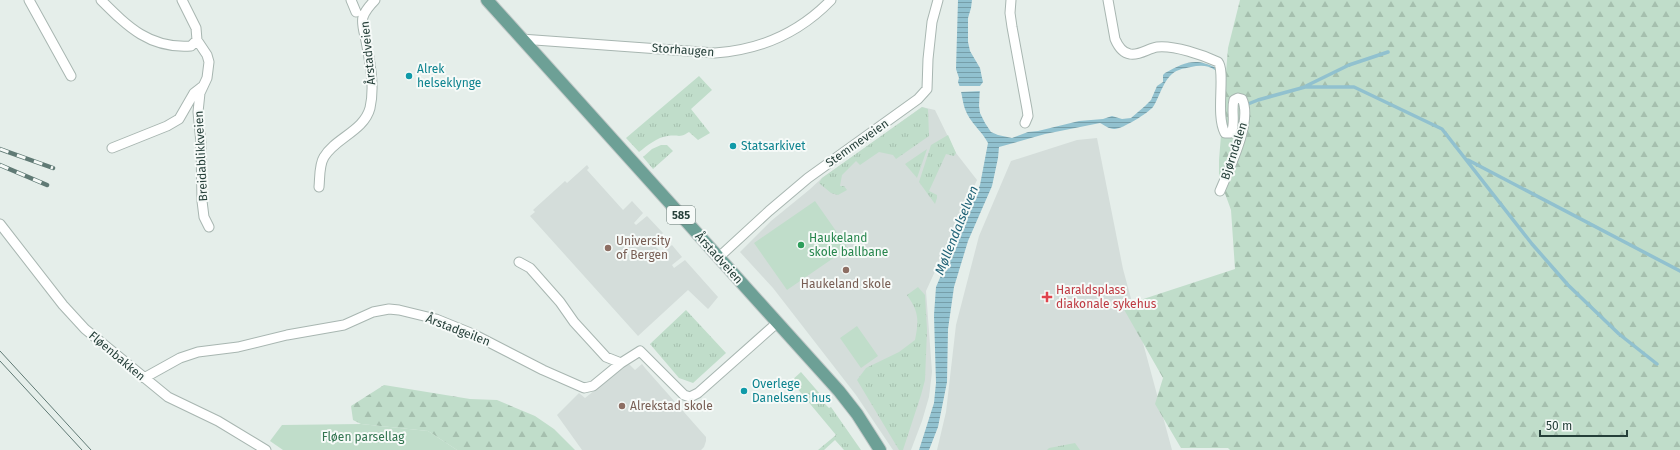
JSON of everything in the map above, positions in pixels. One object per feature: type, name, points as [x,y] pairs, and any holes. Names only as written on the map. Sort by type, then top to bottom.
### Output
[{"type":"main road","name":"Årstadveien","points":[[487,0],[839,391],[857,414],[880,450]]},
{"type":"street","points":[[29,0],[71,76]]},
{"type":"street","points":[[101,0],[116,16],[135,32],[158,43],[172,46],[191,46],[197,40]]},
{"type":"street","name":"Breidablikkveien","points":[[182,0],[196,28],[197,40],[207,55],[209,62],[207,78],[200,93],[198,112],[201,149],[202,201],[204,217],[209,227]]},
{"type":"street","points":[[351,0],[356,12]]},
{"type":"street","name":"Årstadveien","points":[[319,187],[320,170],[324,157],[363,121],[370,110],[373,88],[371,67],[362,18],[375,0]]},
{"type":"street","name":"Storhaugen","points":[[522,39],[711,53],[729,52],[761,45],[786,34],[806,22],[831,0]]},
{"type":"street","points":[[1011,0],[1010,13],[1012,27],[1028,116],[1025,123]]},
{"type":"street","name":"Bjørndalen","points":[[1108,0],[1115,39],[1118,46],[1124,51],[1132,55],[1151,48],[1166,46],[1194,53],[1218,62],[1221,72],[1220,107],[1225,133],[1231,133],[1234,127],[1232,106],[1234,100],[1238,98],[1242,99],[1245,104],[1245,124],[1220,191]]},
{"type":"street","name":"Stemmeveien","points":[[719,257],[769,211],[808,178],[918,100],[927,89],[928,59],[932,22],[937,1]]},
{"type":"street","name":"Breidablikkveien","points":[[112,148],[167,126],[178,119],[194,92],[204,85]]},
{"type":"street","name":"Fløenbakken","points":[[0,224],[72,315],[85,329],[168,397],[223,424],[266,450]]},
{"type":"street","points":[[519,262],[530,268],[560,302],[574,322],[606,357],[621,363]]},
{"type":"street","name":"Årstadgeilen","points":[[144,378],[180,358],[194,353],[238,347],[344,325],[373,312],[390,309],[436,319],[473,334],[543,370],[584,388],[593,386],[621,363],[640,351],[684,395],[690,397],[698,392],[778,322]]},
{"type":"shaded area","name":"Haukeland skole","points":[[922,107],[935,110],[956,153],[977,180],[926,291],[932,372],[929,397],[922,421],[911,450],[893,450],[856,395],[773,288],[740,252],[771,221],[822,178]]},
{"type":"shaded area","name":"Haraldsplass diakonale sykehus","points":[[1097,138],[1123,269],[1172,450],[937,450],[946,412],[956,325],[979,236],[1011,161],[1077,140]]},
{"type":"shaded area","name":"University of Bergen","points":[[587,165],[589,168],[587,170],[623,210],[632,201],[643,213],[634,223],[636,225],[647,216],[663,233],[652,243],[662,253],[672,245],[682,257],[672,265],[674,268],[685,260],[718,297],[708,309],[688,290],[638,336],[530,216],[535,212],[533,210],[565,181],[567,183]]},
{"type":"shaded area","name":"Alrekstad skole","points":[[629,364],[635,370],[642,364],[706,437],[704,447],[701,450],[582,450],[557,415],[579,393],[585,398]]},
{"type":"green space","points":[[1240,0],[1680,0],[1680,450],[1230,450],[1228,448],[1181,448],[1155,404],[1163,378],[1122,306],[1235,269],[1231,210],[1219,177],[1219,160],[1228,48]]},
{"type":"green space","points":[[699,76],[712,90],[691,109],[710,133],[698,140],[689,132],[680,136],[660,138],[639,152],[626,138]]},
{"type":"green space","points":[[922,107],[928,109],[929,136],[896,159],[893,155],[879,152],[860,165],[856,161],[842,175],[840,186],[844,186],[847,190],[838,195],[831,193],[819,183],[822,178]]},
{"type":"green space","points":[[948,135],[956,153],[954,156],[946,154],[929,191],[937,195],[935,204],[919,182],[931,145]]},
{"type":"green space","points":[[661,145],[667,145],[673,151],[653,169],[643,157],[652,149]]},
{"type":"green space","points":[[927,149],[917,178],[905,164]]},
{"type":"green space","name":"Haukeland skole ballbane","points":[[815,201],[848,248],[787,290],[754,243]]},
{"type":"green space","points":[[918,287],[925,295],[927,330],[925,380],[903,450],[899,450],[857,380],[866,368],[899,352],[915,340],[917,316],[914,306],[907,295]]},
{"type":"green space","points":[[686,310],[726,353],[693,383],[679,378],[650,344]]},
{"type":"green space","points":[[857,326],[878,356],[861,368],[840,338]]},
{"type":"green space","points":[[801,372],[827,402],[825,404],[829,408],[831,407],[861,450],[844,450],[835,440],[824,450],[818,450],[836,435],[791,381]]},
{"type":"green space","points":[[384,385],[470,399],[497,400],[535,416],[554,429],[575,450],[457,450],[428,431],[361,424],[353,420],[351,406]]},
{"type":"green space","name":"Fløen parsellag","points":[[361,424],[428,431],[457,450],[283,450],[270,441],[282,425]]},
{"type":"green space","points":[[1075,443],[1080,450],[1047,450],[1049,448]]},
{"type":"water","name":"Møllendalselven","points":[[958,0],[972,0],[968,18],[968,42],[970,51],[980,68],[983,82],[980,86],[980,113],[991,132],[998,135],[1012,138],[1028,132],[1079,121],[1103,119],[1112,116],[1122,119],[1131,118],[1151,100],[1157,86],[1163,82],[1163,75],[1165,73],[1178,66],[1196,62],[1216,68],[1215,70],[1207,66],[1198,66],[1182,69],[1174,73],[1166,81],[1156,102],[1150,110],[1117,129],[1108,128],[1100,123],[1045,134],[999,147],[992,186],[968,241],[954,287],[948,329],[947,382],[938,427],[929,450],[919,450],[934,403],[936,383],[934,315],[936,287],[980,185],[988,143],[967,114],[958,82],[959,78],[956,69]]},
{"type":"pier","points":[[958,86],[982,86],[982,91],[960,92]]},
{"type":"waterway","points":[[1306,86],[1349,65],[1388,52]]},
{"type":"waterway","points":[[1248,104],[1305,87],[1354,87],[1442,129],[1532,244],[1568,285],[1619,334],[1657,364]]},
{"type":"waterway","points":[[1468,160],[1680,271]]},
{"type":"tram line","points":[[0,351],[91,450]]},
{"type":"tram line","points":[[0,361],[82,450]]},
{"type":"railway","points":[[0,149],[53,168]]},
{"type":"railway","points":[[0,165],[47,185]]},
{"type":"place","name":"Alrek helseklynge","points":[[409,76]]},
{"type":"place","name":"Statsarkivet","points":[[733,146]]},
{"type":"place","name":"Haukeland skole ballbane","points":[[801,245]]},
{"type":"place","name":"University of Bergen","points":[[608,248]]},
{"type":"place","name":"Haukeland skole","points":[[846,270]]},
{"type":"place","name":"Haraldsplass diakonale sykehus","points":[[1047,297]]},
{"type":"place","name":"Overlege Danelsens hus","points":[[744,391]]},
{"type":"place","name":"Alrekstad skole","points":[[622,406]]}]
